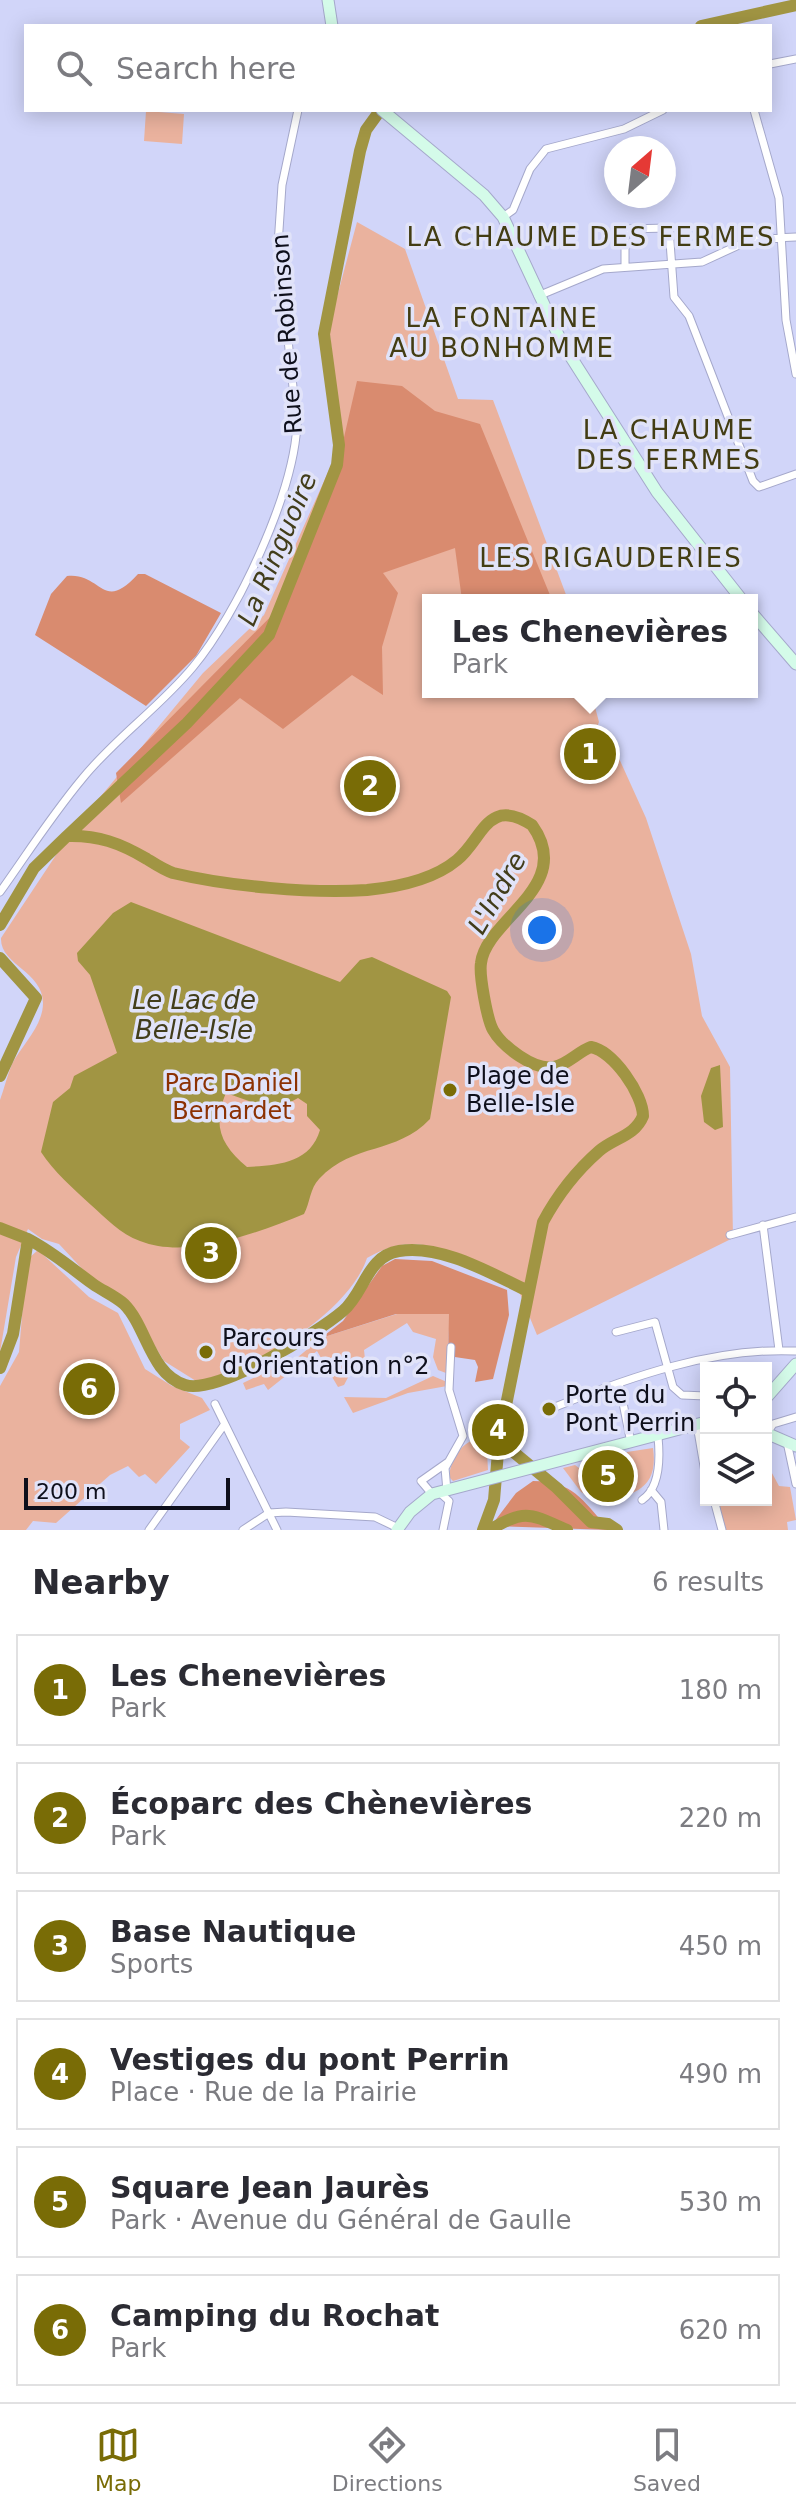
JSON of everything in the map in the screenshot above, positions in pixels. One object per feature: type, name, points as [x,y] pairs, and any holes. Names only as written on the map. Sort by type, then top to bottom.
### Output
[{"type":"main road","points":[[328,0],[332,24]]},
{"type":"main road","points":[[384,112],[484,195],[503,217],[517,240],[553,327],[657,492],[737,594]]},
{"type":"main road","points":[[758,620],[796,664]]},
{"type":"main road","points":[[772,1391],[796,1365]]},
{"type":"main road","points":[[399,1529],[440,1493],[700,1425]]},
{"type":"main road","points":[[768,1434],[792,1444]]},
{"type":"street","points":[[772,64],[796,59]]},
{"type":"street","name":"Rue de Robinson","points":[[0,892],[82,778],[173,689],[209,646],[251,568],[288,477],[297,425],[280,284],[278,229],[284,175],[298,112]]},
{"type":"street","points":[[503,217],[513,210],[530,169],[546,149],[624,129],[659,112]]},
{"type":"street","points":[[755,112],[779,198],[786,320],[796,374]]},
{"type":"street","points":[[625,266],[625,229],[669,228],[674,297],[689,316],[753,481],[759,487],[768,486],[796,474]]},
{"type":"street","points":[[538,296],[603,269],[702,262],[752,239],[796,237]]},
{"type":"street","points":[[730,1235],[796,1217]]},
{"type":"street","points":[[763,1225],[779,1350]]},
{"type":"street","points":[[616,1332],[655,1322],[677,1392],[700,1395]]},
{"type":"street","points":[[440,1493],[448,1462],[463,1436],[449,1390],[451,1347]]},
{"type":"street","points":[[713,1362],[738,1352],[796,1351]]},
{"type":"street","points":[[555,1407],[619,1383],[668,1369],[700,1365]]},
{"type":"street","points":[[619,1383],[632,1444]]},
{"type":"street","points":[[215,1404],[277,1530]]},
{"type":"street","points":[[772,1425],[796,1417]]},
{"type":"street","points":[[149,1530],[178,1495],[224,1425]]},
{"type":"street","points":[[642,1500],[651,1490],[659,1462],[658,1437]]},
{"type":"street","points":[[792,1444],[796,1484]]},
{"type":"street","points":[[443,1530],[450,1510],[449,1501],[421,1481],[448,1462]]},
{"type":"street","points":[[651,1490],[661,1502],[664,1530]]},
{"type":"street","points":[[716,1506],[722,1530]]},
{"type":"street","points":[[243,1530],[269,1513],[375,1517],[399,1529]]},
{"type":"green space","points":[[146,112],[184,114],[182,144],[144,141]]},
{"type":"green space","name":"Parc Daniel Bernardet","points":[[357,222],[405,249],[458,399],[493,400],[566,594],[422,594],[422,698],[593,698],[599,722],[595,732],[617,754],[646,818],[691,954],[702,1016],[730,1067],[733,1238],[537,1335],[514,1279],[494,1276],[429,1246],[411,1244],[391,1247],[367,1258],[357,1279],[341,1299],[296,1337],[244,1366],[196,1381],[164,1361],[128,1302],[87,1274],[59,1244],[42,1239],[28,1229],[16,1257],[0,1352],[0,1100],[12,1064],[40,1020],[43,1003],[36,983],[7,955],[1,938],[62,846],[70,841],[72,831],[203,673],[264,615],[342,441],[329,327]]},
{"type":"green space","points":[[38,1250],[89,1297],[118,1313],[145,1369],[172,1386],[202,1398],[210,1410],[180,1424],[180,1439],[190,1447],[156,1484],[145,1474],[139,1477],[128,1466],[110,1475],[56,1523],[33,1521],[26,1530],[0,1530],[0,1386],[19,1352],[25,1279],[29,1258]]},
{"type":"green space","points":[[397,1314],[450,1314],[446,1373],[438,1370],[433,1357],[436,1339],[413,1332],[407,1323],[364,1350],[365,1359],[352,1370],[344,1385],[338,1387],[317,1351],[268,1390],[264,1384],[246,1390],[243,1383],[298,1357],[321,1338]]},
{"type":"green space","points":[[433,1376],[447,1382],[447,1386],[408,1393],[353,1413],[344,1397],[386,1398]]},
{"type":"green space","points":[[486,1434],[488,1470],[453,1481],[449,1477],[456,1455],[465,1445]]},
{"type":"green space","points":[[653,1448],[654,1462],[648,1481],[633,1493],[601,1503],[581,1492],[563,1468],[575,1465],[579,1468],[625,1458],[627,1452]]},
{"type":"green space","points":[[772,1473],[779,1486],[790,1487],[796,1520],[787,1522],[788,1530],[725,1530],[718,1506],[772,1506]]},
{"type":"shaded area","points":[[357,381],[402,386],[435,411],[480,424],[550,594],[461,594],[455,548],[383,573],[398,593],[382,647],[383,695],[352,675],[283,729],[240,698],[121,803],[116,773],[287,600],[342,446]]},
{"type":"shaded area","points":[[138,574],[145,574],[221,613],[196,656],[146,706],[35,635],[51,594],[67,576],[79,576],[109,591],[117,591]]},
{"type":"shaded area","points":[[395,1259],[432,1261],[507,1290],[509,1315],[493,1379],[475,1382],[478,1367],[475,1360],[448,1356],[449,1314],[396,1314],[321,1338],[343,1321],[382,1266]]},
{"type":"shaded area","points":[[533,1481],[569,1489],[610,1530],[491,1526],[516,1493]]},
{"type":"water","name":"Le Lac de Belle-Isle","points":[[131,902],[340,982],[360,960],[372,957],[447,991],[451,997],[430,1119],[403,1138],[332,1167],[316,1183],[304,1214],[244,1236],[201,1246],[159,1246],[126,1234],[71,1186],[41,1152],[53,1102],[70,1088],[74,1076],[117,1053],[90,975],[78,961],[77,953],[113,913]],"holes":[[[226,1093],[260,1105],[262,1110],[276,1110],[298,1098],[307,1104],[307,1116],[320,1130],[309,1150],[291,1160],[270,1165],[247,1167],[238,1159],[225,1143],[220,1125]]]},
{"type":"water","points":[[720,1065],[723,1127],[715,1130],[704,1122],[701,1096],[711,1068]]},
{"type":"waterway","name":"La Ringuoire","points":[[710,24],[796,5]]},
{"type":"waterway","name":"La Ringuoire","points":[[67,836],[187,723],[269,635],[337,465],[339,445],[324,334],[360,151],[366,130],[379,112]]},
{"type":"waterway","name":"L'Indre","points":[[0,925],[34,868],[67,836],[108,841],[170,872],[195,878],[270,888],[345,891],[391,887],[437,873],[457,860],[495,818],[505,815],[517,817],[532,825],[543,847],[543,866],[537,884],[497,931],[486,947],[481,963],[482,987],[493,1030],[511,1050],[528,1061],[546,1067],[564,1064],[591,1047],[600,1050],[625,1075],[638,1096],[643,1116],[635,1128],[599,1151],[582,1167],[543,1222],[499,1440],[494,1500],[483,1530]]},
{"type":"waterway","name":"L'Indre","points":[[0,958],[36,998],[0,1076]]},
{"type":"waterway","name":"L'Indre","points":[[0,1228],[28,1239]]},
{"type":"waterway","name":"L'Indre","points":[[0,1368],[13,1334],[28,1239],[124,1304],[156,1361],[173,1379],[185,1385],[200,1386],[242,1372],[312,1333],[343,1311],[373,1267],[388,1254],[415,1250],[448,1256],[526,1290]]},
{"type":"waterway","points":[[499,1440],[557,1488],[591,1522],[608,1524],[617,1530]]},
{"type":"waterway","points":[[490,1530],[520,1516],[536,1517],[567,1530]]},
{"type":"place","name":"Les Chenevières","points":[[590,754]]},
{"type":"place","name":"Écoparc des Chènevières","points":[[370,786]]},
{"type":"place","name":"Plage de Belle-Isle","points":[[450,1090]]},
{"type":"place","name":"Base Nautique","points":[[211,1253]]},
{"type":"place","name":"Parcours d'Orientation n°2","points":[[206,1352]]},
{"type":"place","name":"Camping du Rochat","points":[[89,1389]]},
{"type":"place","name":"Porte du Pont Perrin","points":[[549,1409]]},
{"type":"place","name":"Vestiges du pont Perrin","points":[[498,1430]]},
{"type":"place","name":"Square Jean Jaurès","points":[[608,1476]]},
{"type":"district","name":"LA CHAUME DES FERMES","points":[[591,237]]},
{"type":"district","name":"LA FONTAINE AU BONHOMME","points":[[502,333]]},
{"type":"district","name":"LA CHAUME DES FERMES","points":[[669,445]]},
{"type":"district","name":"LES RIGAUDERIES","points":[[611,558]]}]
